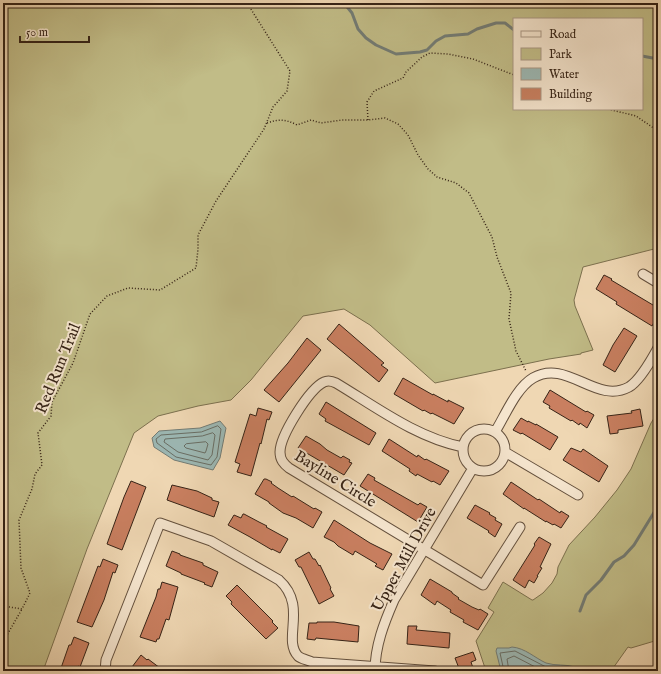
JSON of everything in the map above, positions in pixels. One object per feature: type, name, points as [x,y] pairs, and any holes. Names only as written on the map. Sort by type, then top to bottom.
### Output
[{"type":"street","points":[[643,274],[658,283]]},
{"type":"street","points":[[495,432],[519,392],[531,380],[543,374],[556,373],[578,379],[601,390],[620,390],[629,387],[636,381],[657,351]]},
{"type":"street","name":"Bayline Circle","points":[[424,550],[289,468],[283,463],[281,458],[280,452],[283,441],[289,427],[308,397],[325,381],[330,381],[336,383],[413,429],[436,440],[463,447]]},
{"type":"street","points":[[482,429],[495,432],[503,441],[505,452],[504,459],[500,465],[494,469],[480,471],[473,468],[465,459],[463,447],[466,441],[475,431],[482,429]]},
{"type":"street","points":[[505,452],[578,494]]},
{"type":"street","name":"Upper Mill Drive","points":[[375,668],[378,646],[384,622],[391,607],[473,468]]},
{"type":"street","points":[[105,671],[106,660],[160,523],[211,541],[279,580],[286,587],[294,604],[293,640],[294,648],[298,656],[312,662],[375,668],[435,671]]},
{"type":"street","points":[[424,550],[483,585],[520,527]]},
{"type":"path","name":"Red Run Trail","points":[[22,608],[30,593],[21,568],[19,520],[32,489],[35,474],[42,465],[38,433],[51,416],[52,402],[73,363],[90,314],[107,296],[128,288],[160,290],[196,268],[198,235],[216,201],[244,161],[266,123],[273,106],[287,91],[290,71],[247,3]]},
{"type":"path","points":[[368,120],[367,102],[374,91],[403,78],[406,72],[422,57],[430,53],[448,54],[473,59],[513,75]]},
{"type":"path","points":[[612,110],[636,116],[658,131]]},
{"type":"path","points":[[266,123],[278,119],[290,121],[296,125],[311,120],[321,123],[385,118],[398,124],[408,135],[418,155],[428,169],[437,178],[456,183],[469,193],[492,237],[497,257],[511,293],[509,319],[516,351],[531,380]]},
{"type":"path","points":[[3,606],[22,608],[3,642]]},
{"type":"green space","points":[[3,3],[658,3],[658,248],[583,267],[574,300],[593,350],[581,354],[549,359],[435,383],[370,325],[344,309],[303,316],[251,380],[231,400],[198,406],[158,416],[134,433],[87,549],[43,671],[3,671]]},
{"type":"green space","points":[[658,412],[658,640],[631,648],[628,647],[611,671],[486,671],[476,641],[494,612],[488,608],[503,582],[532,600],[543,593],[552,583],[557,574],[558,567],[569,545],[595,517],[617,490],[631,469],[651,423]]},
{"type":"water","points":[[220,421],[226,428],[220,458],[213,470],[174,460],[154,447],[152,438],[159,431],[200,428]]},
{"type":"water","points":[[512,647],[526,651],[546,663],[575,667],[576,671],[501,671],[496,651],[497,648]]},
{"type":"building","points":[[604,275],[658,308],[658,315],[652,326],[616,304],[617,302],[596,289]]},
{"type":"building","points":[[339,324],[384,363],[381,365],[388,370],[379,382],[327,339]]},
{"type":"building","points":[[624,328],[637,336],[615,372],[603,365]]},
{"type":"building","points":[[307,338],[321,350],[279,402],[264,390],[288,363]]},
{"type":"building","points":[[403,378],[433,395],[464,408],[454,424],[432,413],[423,411],[394,394]]},
{"type":"building","points":[[550,390],[586,412],[587,411],[594,415],[587,428],[580,423],[579,425],[572,420],[571,421],[549,408],[550,406],[543,402]]},
{"type":"building","points":[[326,402],[376,433],[369,445],[325,421],[326,419],[319,414]]},
{"type":"building","points":[[258,408],[272,412],[269,420],[267,419],[251,476],[237,472],[240,464],[235,462],[250,414],[256,416]]},
{"type":"building","points":[[640,409],[643,426],[618,430],[618,433],[610,434],[607,416],[632,413],[631,411]]},
{"type":"building","points":[[521,418],[536,424],[558,437],[550,450],[522,433],[521,434],[513,430]]},
{"type":"building","points":[[306,436],[341,458],[343,456],[350,460],[349,462],[352,463],[344,475],[298,448]]},
{"type":"building","points":[[389,439],[417,457],[418,455],[425,460],[426,459],[449,471],[440,485],[417,474],[416,476],[409,471],[410,469],[382,451]]},
{"type":"building","points":[[571,448],[581,452],[583,449],[608,466],[599,482],[563,460]]},
{"type":"building","points":[[368,474],[375,478],[374,480],[418,505],[420,503],[427,507],[418,522],[360,486]]},
{"type":"building","points":[[264,479],[272,482],[271,483],[292,497],[293,496],[314,509],[315,508],[322,512],[313,528],[296,518],[283,513],[269,502],[255,494]]},
{"type":"building","points":[[131,481],[146,487],[122,550],[107,544]]},
{"type":"building","points":[[511,482],[560,513],[561,511],[569,516],[561,528],[546,522],[503,494]]},
{"type":"building","points":[[172,485],[197,491],[212,498],[212,500],[219,502],[214,517],[167,500]]},
{"type":"building","points":[[475,505],[490,513],[489,514],[496,518],[495,520],[502,524],[495,537],[488,532],[489,531],[467,518]]},
{"type":"building","points":[[243,514],[288,539],[280,553],[228,525],[234,515],[241,518]]},
{"type":"building","points":[[334,520],[370,543],[392,554],[383,570],[375,566],[377,564],[355,551],[353,555],[324,537]]},
{"type":"building","points":[[539,537],[551,544],[540,567],[542,568],[534,583],[529,580],[525,588],[513,580]]},
{"type":"building","points":[[172,551],[203,563],[203,565],[218,572],[212,587],[166,566]]},
{"type":"building","points":[[309,552],[313,559],[315,559],[319,566],[320,565],[334,596],[319,604],[301,567],[299,567],[295,560]]},
{"type":"building","points":[[103,559],[118,565],[115,573],[113,572],[104,600],[92,627],[77,622],[98,566],[100,567]]},
{"type":"building","points":[[430,579],[452,592],[459,598],[458,599],[488,614],[478,630],[463,622],[464,620],[450,612],[451,610],[437,601],[435,605],[421,595]]},
{"type":"building","points":[[162,582],[178,587],[169,620],[166,619],[159,639],[157,639],[156,642],[140,637]]},
{"type":"building","points":[[237,585],[273,621],[272,622],[278,628],[266,639],[231,604],[232,602],[226,596]]},
{"type":"building","points":[[334,622],[359,626],[358,642],[316,638],[315,640],[307,639],[309,623]]},
{"type":"building","points":[[408,626],[417,626],[416,630],[450,633],[449,648],[407,644]]},
{"type":"building","points":[[74,637],[89,643],[80,667],[78,666],[76,671],[60,671],[69,645],[71,645]]},
{"type":"building","points":[[473,652],[476,660],[471,662],[474,671],[460,671],[455,658]]},
{"type":"building","points":[[141,655],[147,660],[148,659],[164,671],[129,671]]},
{"type":"waterway","points":[[344,3],[352,13],[358,29],[366,38],[376,45],[396,54],[427,50],[436,41],[445,36],[468,34],[477,29],[496,23],[505,23],[513,29]]},
{"type":"waterway","points":[[643,56],[658,59]]},
{"type":"waterway","points":[[580,611],[586,595],[601,580],[614,562],[624,556],[634,545],[658,506]]}]
